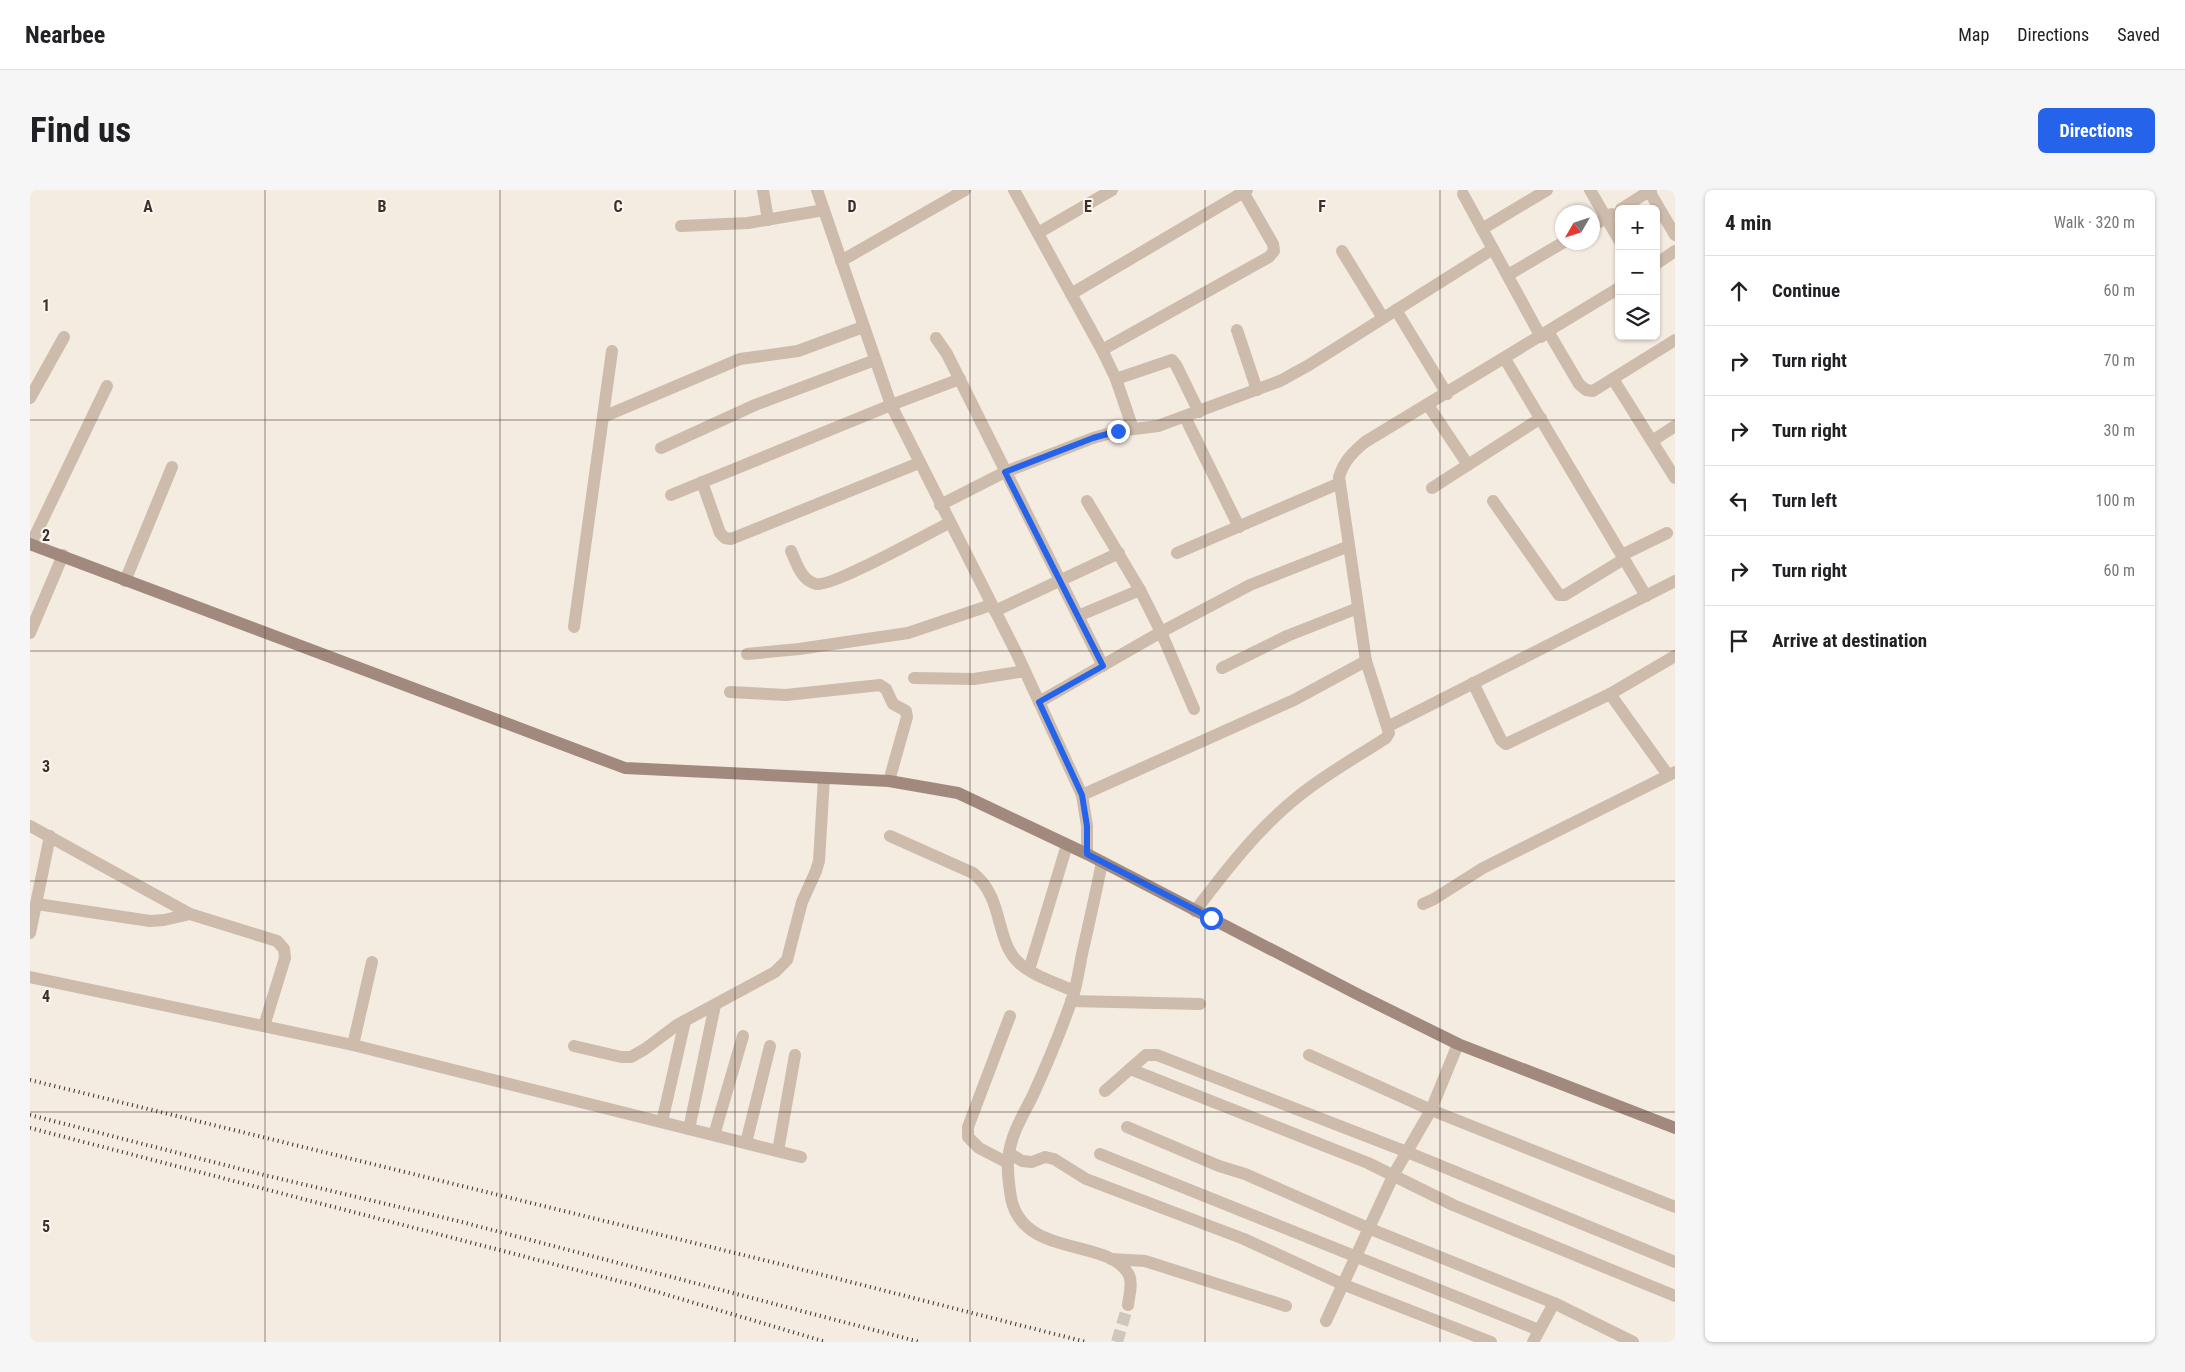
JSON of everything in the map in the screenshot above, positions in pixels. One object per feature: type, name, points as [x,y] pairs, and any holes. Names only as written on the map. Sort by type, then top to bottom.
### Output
[{"type":"main road","points":[[31,544],[63,555],[124,581],[625,768],[889,781],[958,793],[1087,854],[1359,995],[1458,1044],[1674,1125]]},
{"type":"street","points":[[764,190],[768,220]]},
{"type":"street","points":[[817,190],[891,405],[1025,671],[1082,795],[1087,826],[1087,854]]},
{"type":"street","points":[[841,261],[965,190]]},
{"type":"street","points":[[1014,190],[1102,350],[1116,380],[1133,430]]},
{"type":"street","points":[[1038,233],[1112,190]]},
{"type":"street","points":[[1482,229],[1548,190]]},
{"type":"street","points":[[1590,190],[1615,233]]},
{"type":"street","points":[[1071,294],[1244,191],[1273,244],[1274,251],[1269,257],[1102,350]]},
{"type":"street","points":[[1627,205],[1650,191],[1675,235]]},
{"type":"street","points":[[1463,194],[1508,276],[1545,335],[1579,384],[1586,390],[1593,390],[1613,379],[1675,340]]},
{"type":"street","points":[[681,226],[734,224],[824,210]]},
{"type":"street","points":[[1600,221],[1615,212]]},
{"type":"street","points":[[1508,276],[1555,247]]},
{"type":"street","points":[[940,505],[1005,472],[1093,438],[1118,431],[1158,426],[1280,381],[1309,366],[1493,249]]},
{"type":"street","points":[[1342,251],[1383,318]]},
{"type":"street","points":[[1660,261],[1675,251]]},
{"type":"street","points":[[1195,911],[1232,862],[1282,810],[1301,793],[1386,738],[1389,733],[1389,726],[1366,661],[1339,477],[1343,465],[1351,454],[1365,442],[1545,335],[1615,291]]},
{"type":"street","points":[[1396,310],[1447,394]]},
{"type":"street","points":[[603,417],[740,359],[798,351],[863,327]]},
{"type":"street","points":[[1237,330],[1257,390]]},
{"type":"street","points":[[30,398],[64,337]]},
{"type":"street","points":[[936,338],[960,379],[1103,666]]},
{"type":"street","points":[[574,627],[612,350]]},
{"type":"street","points":[[1505,359],[1646,596]]},
{"type":"street","points":[[661,448],[755,405],[875,360]]},
{"type":"street","points":[[1116,380],[1172,360],[1199,412]]},
{"type":"street","points":[[671,495],[891,405],[960,379]]},
{"type":"street","points":[[1613,379],[1675,478]]},
{"type":"street","points":[[31,544],[107,386]]},
{"type":"street","points":[[1428,405],[1468,465]]},
{"type":"street","points":[[1185,417],[1239,527]]},
{"type":"street","points":[[1432,488],[1541,418]]},
{"type":"street","points":[[1652,441],[1675,426]]},
{"type":"street","points":[[702,482],[720,533],[725,538],[731,539],[919,463]]},
{"type":"street","points":[[124,581],[172,467]]},
{"type":"street","points":[[1177,553],[1340,483]]},
{"type":"street","points":[[1087,501],[1140,590],[1161,632],[1194,708]]},
{"type":"street","points":[[1493,501],[1559,595],[1565,595],[1623,557],[1667,533]]},
{"type":"street","points":[[792,551],[801,574],[818,585],[847,576],[949,523]]},
{"type":"street","points":[[1039,702],[1161,632],[1250,585],[1349,546]]},
{"type":"street","points":[[747,654],[808,648],[908,633],[993,608],[1060,580],[1118,552]]},
{"type":"street","points":[[30,633],[63,555]]},
{"type":"street","points":[[1389,726],[1675,581]]},
{"type":"street","points":[[1078,616],[1140,590]]},
{"type":"street","points":[[1222,668],[1287,636],[1358,608]]},
{"type":"street","points":[[1473,683],[1501,740],[1506,744],[1610,694],[1675,656]]},
{"type":"street","points":[[1082,795],[1294,700],[1366,661]]},
{"type":"street","points":[[914,678],[974,679],[1025,671]]},
{"type":"street","points":[[730,692],[786,695],[880,685],[886,689],[892,704],[906,711],[907,717],[889,781]]},
{"type":"street","points":[[1423,904],[1482,868],[1672,774],[1610,694]]},
{"type":"street","points":[[574,1046],[621,1057],[631,1057],[685,1021],[766,978],[782,966],[790,952],[805,893],[816,871],[820,849],[824,778]]},
{"type":"street","points":[[30,826],[190,914],[277,941],[284,949],[285,958],[264,1026]]},
{"type":"street","points":[[30,933],[38,904],[50,836]]},
{"type":"street","points":[[890,836],[973,873],[982,880],[988,889],[1011,952],[1018,962],[1073,996],[1200,1004]]},
{"type":"street","points":[[1029,970],[1067,844]]},
{"type":"street","points":[[1102,862],[1073,996],[1050,1057],[1013,1138],[1008,1162],[1012,1200],[1023,1222],[1047,1240],[1111,1260],[1145,1262],[1286,1306]]},
{"type":"street","points":[[38,904],[150,921],[190,914]]},
{"type":"street","points":[[353,1044],[372,962]]},
{"type":"street","points":[[30,977],[353,1044],[801,1157]]},
{"type":"street","points":[[689,1129],[715,1005]]},
{"type":"street","points":[[1010,1016],[968,1127],[968,1137],[978,1148],[1008,1162],[1022,1160],[1032,1162],[1045,1158],[1054,1159],[1086,1179],[1244,1239],[1342,1284],[1491,1342]]},
{"type":"street","points":[[662,1122],[685,1021]]},
{"type":"street","points":[[714,1135],[743,1036]]},
{"type":"street","points":[[1326,1321],[1394,1174],[1431,1110],[1458,1044]]},
{"type":"street","points":[[746,1143],[770,1046]]},
{"type":"street","points":[[778,1151],[795,1054]]},
{"type":"street","points":[[1105,1091],[1146,1054],[1156,1054],[1407,1152],[1675,1262]]},
{"type":"street","points":[[1309,1055],[1431,1110],[1675,1207]]},
{"type":"street","points":[[1130,1069],[1394,1174],[1453,1205],[1675,1296]]},
{"type":"street","points":[[1127,1127],[1219,1166],[1245,1174],[1368,1228],[1554,1303],[1634,1342]]},
{"type":"street","points":[[1100,1154],[1307,1235],[1355,1257],[1539,1330]]},
{"type":"street","points":[[1111,1260],[1129,1275],[1131,1284],[1128,1305]]},
{"type":"street","points":[[1532,1342],[1554,1303]]},
{"type":"tunnel","points":[[1117,1342],[1128,1305]]},
{"type":"railway","points":[[30,1080],[784,1265],[1086,1342]]},
{"type":"railway","points":[[30,1115],[260,1174],[458,1221],[920,1342]]},
{"type":"railway","points":[[30,1128],[634,1285],[826,1342]]},
{"type":"route","points":[[1118,431],[1093,438],[1005,472],[1103,666],[1039,702],[1082,795],[1087,826],[1087,854],[1211,918]]}]
